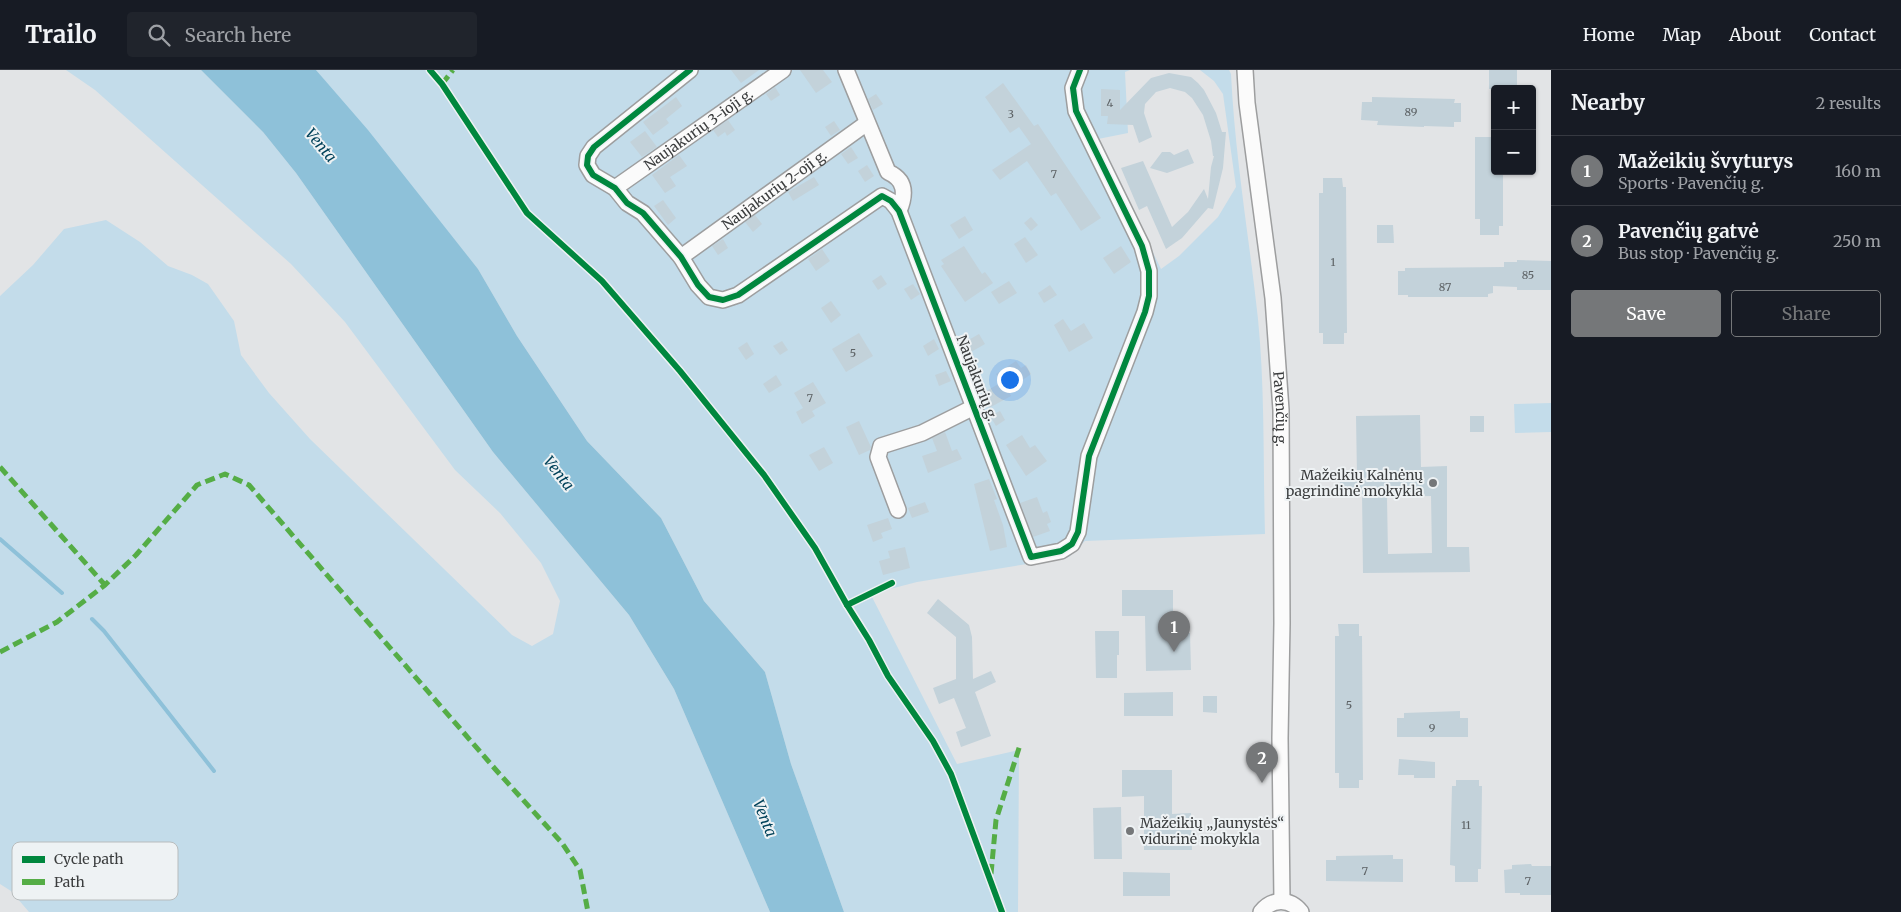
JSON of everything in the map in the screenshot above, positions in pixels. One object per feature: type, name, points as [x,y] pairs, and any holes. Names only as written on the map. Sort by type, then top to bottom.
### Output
[{"type":"street","points":[[690,70],[594,147],[588,156],[587,165],[593,175],[615,188],[627,203],[643,213],[681,257],[698,285],[710,297],[723,300],[738,295],[882,196],[882,182],[888,172]]},
{"type":"street","name":"Naujakurių 3-ioji g.","points":[[615,188],[783,70]]},
{"type":"street","name":"Naujakurių g.","points":[[846,70],[888,172],[902,182],[904,200],[900,211]]},
{"type":"street","name":"Naujakurių g.","points":[[882,196],[891,201],[900,211],[1030,557],[1061,551],[1072,544],[1078,532],[1089,456],[1145,312],[1149,296],[1149,271],[1142,246],[1076,111],[1073,88],[1080,70]]},
{"type":"street","name":"Pavenčių g.","points":[[1245,70],[1247,103],[1273,298],[1281,410],[1282,623],[1280,738],[1282,901]]},
{"type":"street","name":"Naujakurių 2-oji g.","points":[[681,257],[867,123]]},
{"type":"street","points":[[898,510],[878,457],[881,446],[922,433],[974,407]]},
{"type":"street","points":[[1261,912],[1268,905],[1282,901],[1296,905],[1301,912]]},
{"type":"shaded area","points":[[66,70],[201,70],[263,132],[296,173],[493,452],[629,615],[674,689],[770,912],[29,912],[19,900],[178,900],[178,842],[12,842],[12,892],[0,884],[0,296],[33,265],[64,229],[106,220],[140,242],[168,266],[192,275],[208,284],[234,321],[241,355],[269,393],[310,439],[512,635],[532,646],[553,634],[560,601],[541,563],[500,513],[455,470],[345,322],[291,264],[95,90]]},
{"type":"shaded area","points":[[316,70],[1130,70],[1125,72],[1128,133],[1098,139],[1161,269],[1179,256],[1218,217],[1236,187],[1223,94],[1214,81],[1200,70],[1229,70],[1231,74],[1236,136],[1258,319],[1263,399],[1265,534],[1085,541],[1069,557],[917,582],[890,589],[872,597],[957,764],[1019,750],[1018,912],[844,912],[791,764],[765,672],[704,601],[661,518],[587,441],[517,336],[478,269]]},
{"type":"shaded area","points":[[1551,403],[1551,432],[1515,433],[1514,404]]},
{"type":"water","name":"Venta","points":[[201,70],[316,70],[368,130],[478,269],[517,336],[587,441],[661,518],[704,601],[765,672],[791,764],[844,912],[770,912],[674,689],[629,615],[493,452],[296,173],[263,132]]},
{"type":"building","points":[[731,70],[759,70],[741,83]]},
{"type":"building","points":[[800,70],[823,70],[832,82],[816,93]]},
{"type":"building","points":[[1489,70],[1517,70],[1517,85],[1491,85],[1491,89],[1489,89]]},
{"type":"building","points":[[1169,73],[1191,77],[1198,83],[1204,90],[1216,113],[1222,132],[1226,132],[1223,168],[1213,209],[1208,208],[1182,238],[1166,249],[1147,206],[1139,210],[1121,168],[1143,161],[1172,227],[1188,212],[1204,189],[1208,199],[1214,156],[1203,115],[1192,98],[1185,92],[1170,88],[1156,92],[1145,104],[1144,113],[1152,137],[1139,143],[1133,125],[1107,124],[1108,116],[1101,116],[1101,89],[1120,90],[1120,110],[1151,78]]},
{"type":"building","points":[[1003,83],[1034,126],[1038,124],[1101,218],[1081,231],[1056,193],[1051,196],[1027,161],[1000,180],[992,170],[1031,144],[1019,127],[1010,133],[985,97]]},
{"type":"building","points":[[775,87],[780,95],[771,101],[766,94]]},
{"type":"building","points":[[876,94],[883,104],[873,110],[868,99]]},
{"type":"building","points":[[676,97],[682,106],[666,119],[669,123],[653,135],[643,122]]},
{"type":"building","points":[[1372,97],[1455,99],[1454,103],[1461,103],[1461,122],[1454,122],[1454,127],[1377,125],[1378,121],[1361,120],[1362,102],[1372,102]]},
{"type":"building","points":[[728,120],[735,130],[727,136],[725,132],[718,137],[713,130]]},
{"type":"building","points":[[834,121],[840,130],[831,136],[825,127]]},
{"type":"building","points":[[645,131],[657,147],[642,157],[630,142]]},
{"type":"building","points":[[1475,137],[1491,137],[1491,175],[1503,175],[1503,226],[1499,226],[1499,235],[1480,235],[1480,219],[1475,219]]},
{"type":"building","points":[[851,147],[858,158],[848,164],[841,154]]},
{"type":"building","points":[[1188,149],[1194,163],[1167,173],[1150,168],[1162,152],[1170,152],[1174,155]]},
{"type":"building","points":[[679,155],[687,166],[670,177],[676,186],[665,193],[652,175]]},
{"type":"building","points":[[867,165],[874,176],[865,182],[858,171]]},
{"type":"building","points":[[814,177],[819,185],[793,201],[788,192]]},
{"type":"building","points":[[1323,178],[1342,178],[1343,187],[1346,187],[1347,333],[1344,333],[1344,344],[1323,344],[1323,333],[1319,333],[1319,193],[1323,193]]},
{"type":"building","points":[[663,200],[676,218],[668,225],[654,206]]},
{"type":"building","points":[[755,215],[762,224],[753,232],[745,222]]},
{"type":"building","points":[[965,216],[973,230],[959,239],[950,225]]},
{"type":"building","points":[[1031,217],[1038,225],[1031,231],[1024,223]]},
{"type":"building","points":[[1377,225],[1393,225],[1394,243],[1377,243]]},
{"type":"building","points":[[1025,237],[1038,255],[1026,263],[1014,244]]},
{"type":"building","points":[[723,239],[728,248],[718,255],[712,246]]},
{"type":"building","points":[[964,246],[982,274],[985,272],[993,283],[965,302],[941,266],[944,264],[941,260]]},
{"type":"building","points":[[1121,246],[1131,262],[1114,274],[1103,258]]},
{"type":"building","points":[[822,249],[830,261],[816,271],[808,259]]},
{"type":"building","points":[[1517,260],[1551,261],[1551,290],[1517,290],[1517,287],[1493,286],[1493,293],[1488,294],[1488,297],[1408,297],[1408,295],[1398,295],[1398,271],[1405,271],[1405,268],[1504,267],[1504,262],[1517,262]]},
{"type":"building","points":[[881,275],[887,284],[878,290],[872,281]]},
{"type":"building","points":[[1009,281],[1017,293],[999,304],[991,292]]},
{"type":"building","points":[[913,284],[920,294],[911,300],[904,289]]},
{"type":"building","points":[[1050,285],[1057,295],[1044,303],[1038,293]]},
{"type":"building","points":[[831,301],[841,315],[831,323],[821,308]]},
{"type":"building","points":[[1063,319],[1071,331],[1084,323],[1093,338],[1069,352],[1054,325]]},
{"type":"building","points":[[859,333],[873,356],[846,372],[832,349]]},
{"type":"building","points":[[979,334],[985,344],[971,352],[965,342]]},
{"type":"building","points":[[934,339],[939,349],[928,356],[923,346]]},
{"type":"building","points":[[782,341],[788,350],[780,355],[773,346]]},
{"type":"building","points":[[747,342],[754,354],[746,360],[738,348]]},
{"type":"building","points":[[1016,361],[1021,368],[1026,365],[1031,374],[1008,390],[1011,396],[989,408],[981,394],[1002,382],[996,374]]},
{"type":"building","points":[[946,371],[951,381],[939,386],[935,375]]},
{"type":"building","points":[[776,375],[782,385],[769,393],[763,384]]},
{"type":"building","points":[[813,382],[826,403],[812,411],[815,416],[802,424],[796,412],[803,408],[794,393]]},
{"type":"building","points":[[1000,411],[1005,420],[996,426],[990,416]]},
{"type":"building","points":[[1420,415],[1421,467],[1447,466],[1447,547],[1469,547],[1470,572],[1363,573],[1362,490],[1340,491],[1340,477],[1357,477],[1356,416]],"holes":[[[1431,496],[1432,553],[1388,554],[1387,497]]]},
{"type":"building","points":[[1470,416],[1484,416],[1484,432],[1470,432]]},
{"type":"building","points":[[859,421],[871,447],[870,450],[859,455],[846,427]]},
{"type":"building","points":[[945,432],[952,451],[957,449],[962,459],[928,473],[922,456],[937,451],[932,438]]},
{"type":"building","points":[[1022,435],[1030,448],[1035,445],[1047,461],[1026,476],[1006,445]]},
{"type":"building","points":[[824,447],[833,463],[819,471],[809,455]]},
{"type":"building","points":[[989,479],[997,499],[994,500],[1003,525],[1007,547],[990,551],[974,484]]},
{"type":"building","points":[[1037,497],[1043,513],[1047,511],[1051,522],[1047,524],[1050,531],[1033,537],[1020,503]]},
{"type":"building","points":[[925,502],[929,512],[912,518],[908,508]]},
{"type":"building","points":[[888,518],[892,529],[881,533],[883,538],[873,542],[867,525]]},
{"type":"building","points":[[905,547],[910,568],[883,575],[879,561],[890,558],[888,551]]},
{"type":"building","points":[[1122,590],[1173,590],[1173,633],[1190,633],[1191,670],[1146,671],[1145,616],[1122,616]]},
{"type":"building","points":[[938,599],[969,625],[972,637],[973,679],[991,671],[996,682],[975,692],[991,736],[961,747],[956,732],[966,728],[954,698],[939,704],[933,688],[956,679],[956,637],[927,613]]},
{"type":"building","points":[[1338,624],[1359,624],[1359,636],[1362,636],[1363,780],[1359,780],[1359,788],[1339,788],[1339,773],[1335,773],[1335,636],[1339,636]]},
{"type":"building","points":[[1095,631],[1119,631],[1117,678],[1096,678]]},
{"type":"building","points":[[1173,692],[1173,716],[1124,716],[1124,693]]},
{"type":"building","points":[[1203,696],[1217,696],[1217,713],[1203,712]]},
{"type":"building","points":[[1460,711],[1460,718],[1468,718],[1468,737],[1397,737],[1397,718],[1404,718],[1404,713]]},
{"type":"building","points":[[1399,759],[1435,762],[1435,778],[1414,778],[1414,775],[1398,775]]},
{"type":"building","points":[[1122,770],[1172,770],[1172,814],[1191,813],[1192,850],[1144,850],[1144,796],[1122,797]]},
{"type":"building","points":[[1456,780],[1479,780],[1479,786],[1482,786],[1481,869],[1478,869],[1478,882],[1455,882],[1455,866],[1450,865],[1452,786],[1456,786]]},
{"type":"building","points":[[1121,807],[1122,859],[1094,859],[1093,808]]},
{"type":"building","points":[[1393,855],[1393,859],[1403,859],[1403,882],[1326,881],[1326,860],[1336,860],[1336,856]]},
{"type":"building","points":[[1531,864],[1532,866],[1551,866],[1551,895],[1505,893],[1504,870],[1512,869],[1512,865]]},
{"type":"building","points":[[1123,872],[1170,873],[1170,896],[1123,896]]},
{"type":"waterway","points":[[0,539],[62,593]]},
{"type":"waterway","points":[[92,619],[104,631],[214,771]]},
{"type":"marked path","points":[[442,84],[453,70]]},
{"type":"marked path","points":[[0,467],[105,585]]},
{"type":"marked path","points":[[0,652],[57,622],[105,585],[136,555],[197,485],[225,474],[249,485],[496,770],[562,843],[580,870],[588,912]]},
{"type":"marked path","points":[[991,874],[996,820],[1020,745]]},
{"type":"cycle path","points":[[430,70],[442,84],[527,213],[602,281],[680,371],[764,475],[815,548],[847,605]]},
{"type":"cycle path","points":[[690,70],[594,147],[588,156],[587,165],[593,175],[615,188],[627,203],[643,213],[681,257],[698,285],[709,297],[723,300],[738,295],[882,196],[891,201],[899,211],[1031,557],[1061,551],[1072,544],[1078,532],[1089,456],[1145,312],[1149,296],[1149,271],[1142,246],[1076,111],[1073,88],[1080,70]]},
{"type":"cycle path","points":[[892,583],[847,605],[869,640],[888,676],[933,741],[951,774],[1002,912]]},
{"type":"place","name":"Mažeikių Kalnėnų pagrindinė mokykla","points":[[1433,483]]},
{"type":"place","name":"Mažeikių švyturys","points":[[1174,652]]},
{"type":"place","name":"Pavenčių gatvė","points":[[1262,783]]},
{"type":"place","name":"Mažeikių „Jaunystės“ vidurinė mokykla","points":[[1130,831]]}]
